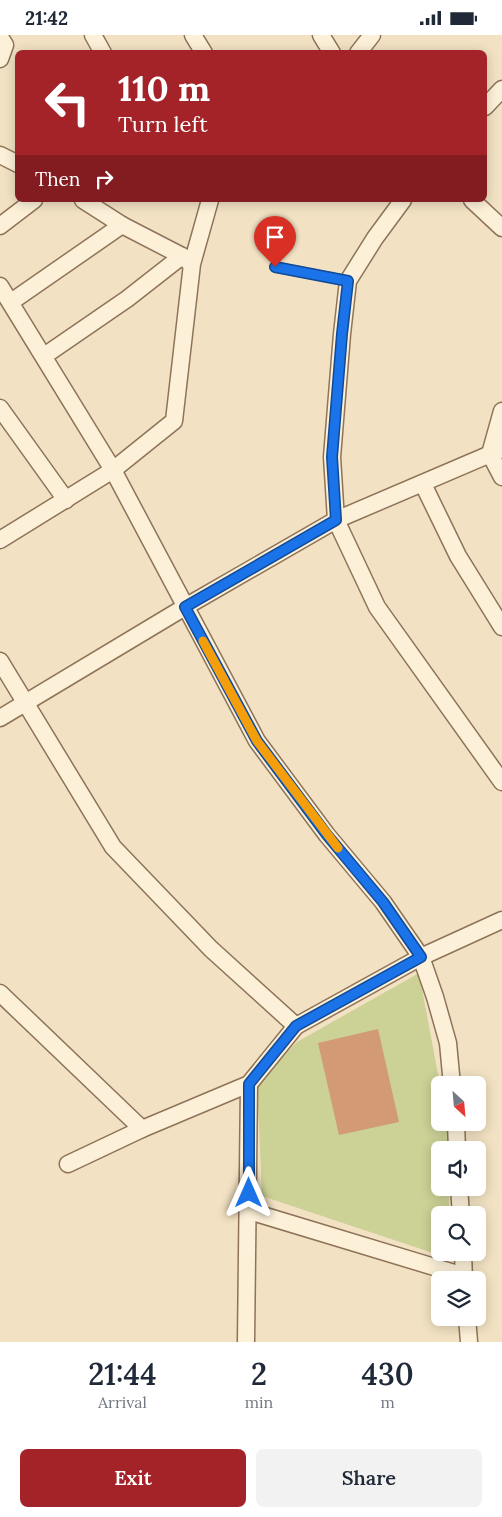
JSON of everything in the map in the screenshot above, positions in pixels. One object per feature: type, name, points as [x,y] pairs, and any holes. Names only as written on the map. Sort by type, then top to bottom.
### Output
[{"type":"street","points":[[93,35],[101,50]]},
{"type":"street","points":[[193,35],[202,50]]},
{"type":"street","points":[[321,35],[330,50]]},
{"type":"street","points":[[360,50],[372,35]]},
{"type":"street","points":[[0,37],[5,45],[0,59]]},
{"type":"street","points":[[487,105],[502,89]]},
{"type":"street","points":[[0,155],[15,162]]},
{"type":"street","points":[[0,225],[31,202]]},
{"type":"street","points":[[86,202],[122,225],[187,260]]},
{"type":"street","points":[[0,540],[113,470],[174,421],[187,260],[209,202]]},
{"type":"street","points":[[401,202],[374,238],[348,281],[332,457],[336,520],[377,607],[502,782]]},
{"type":"street","points":[[474,202],[502,228]]},
{"type":"street","points":[[11,302],[122,225]]},
{"type":"street","points":[[44,356],[187,260]]},
{"type":"street","points":[[0,286],[113,470],[257,741],[327,835],[383,902],[421,957],[448,1043],[451,1076]]},
{"type":"street","points":[[0,408],[66,500]]},
{"type":"street","points":[[502,411],[496,452],[502,477]]},
{"type":"street","points":[[0,718],[185,607],[336,520],[496,452]]},
{"type":"street","points":[[422,484],[458,556],[502,627]]},
{"type":"street","points":[[0,661],[113,847],[211,949],[296,1026]]},
{"type":"street","points":[[68,1164],[142,1129],[249,1084],[296,1026],[421,957],[502,920]]},
{"type":"street","points":[[0,993],[142,1129]]},
{"type":"street","points":[[246,1342],[249,1084]]},
{"type":"street","points":[[249,1211],[442,1271]]},
{"type":"street","points":[[468,1326],[469,1342]]},
{"type":"lane","points":[[275,267],[348,281]]},
{"type":"green space","points":[[419,973],[438,1076],[431,1076],[431,1131],[447,1131],[448,1141],[431,1141],[431,1196],[449,1196],[449,1206],[431,1206],[431,1252],[262,1196],[257,1082],[297,1042]]},
{"type":"building","points":[[378,1029],[399,1122],[339,1135],[318,1043]]},
{"type":"slow traffic","points":[[203,641],[257,741],[338,848]]},
{"type":"route","points":[[249,1193],[249,1084],[296,1026],[421,957],[383,902],[327,835],[257,741],[185,607],[336,520],[332,457],[348,281],[275,267]]}]
